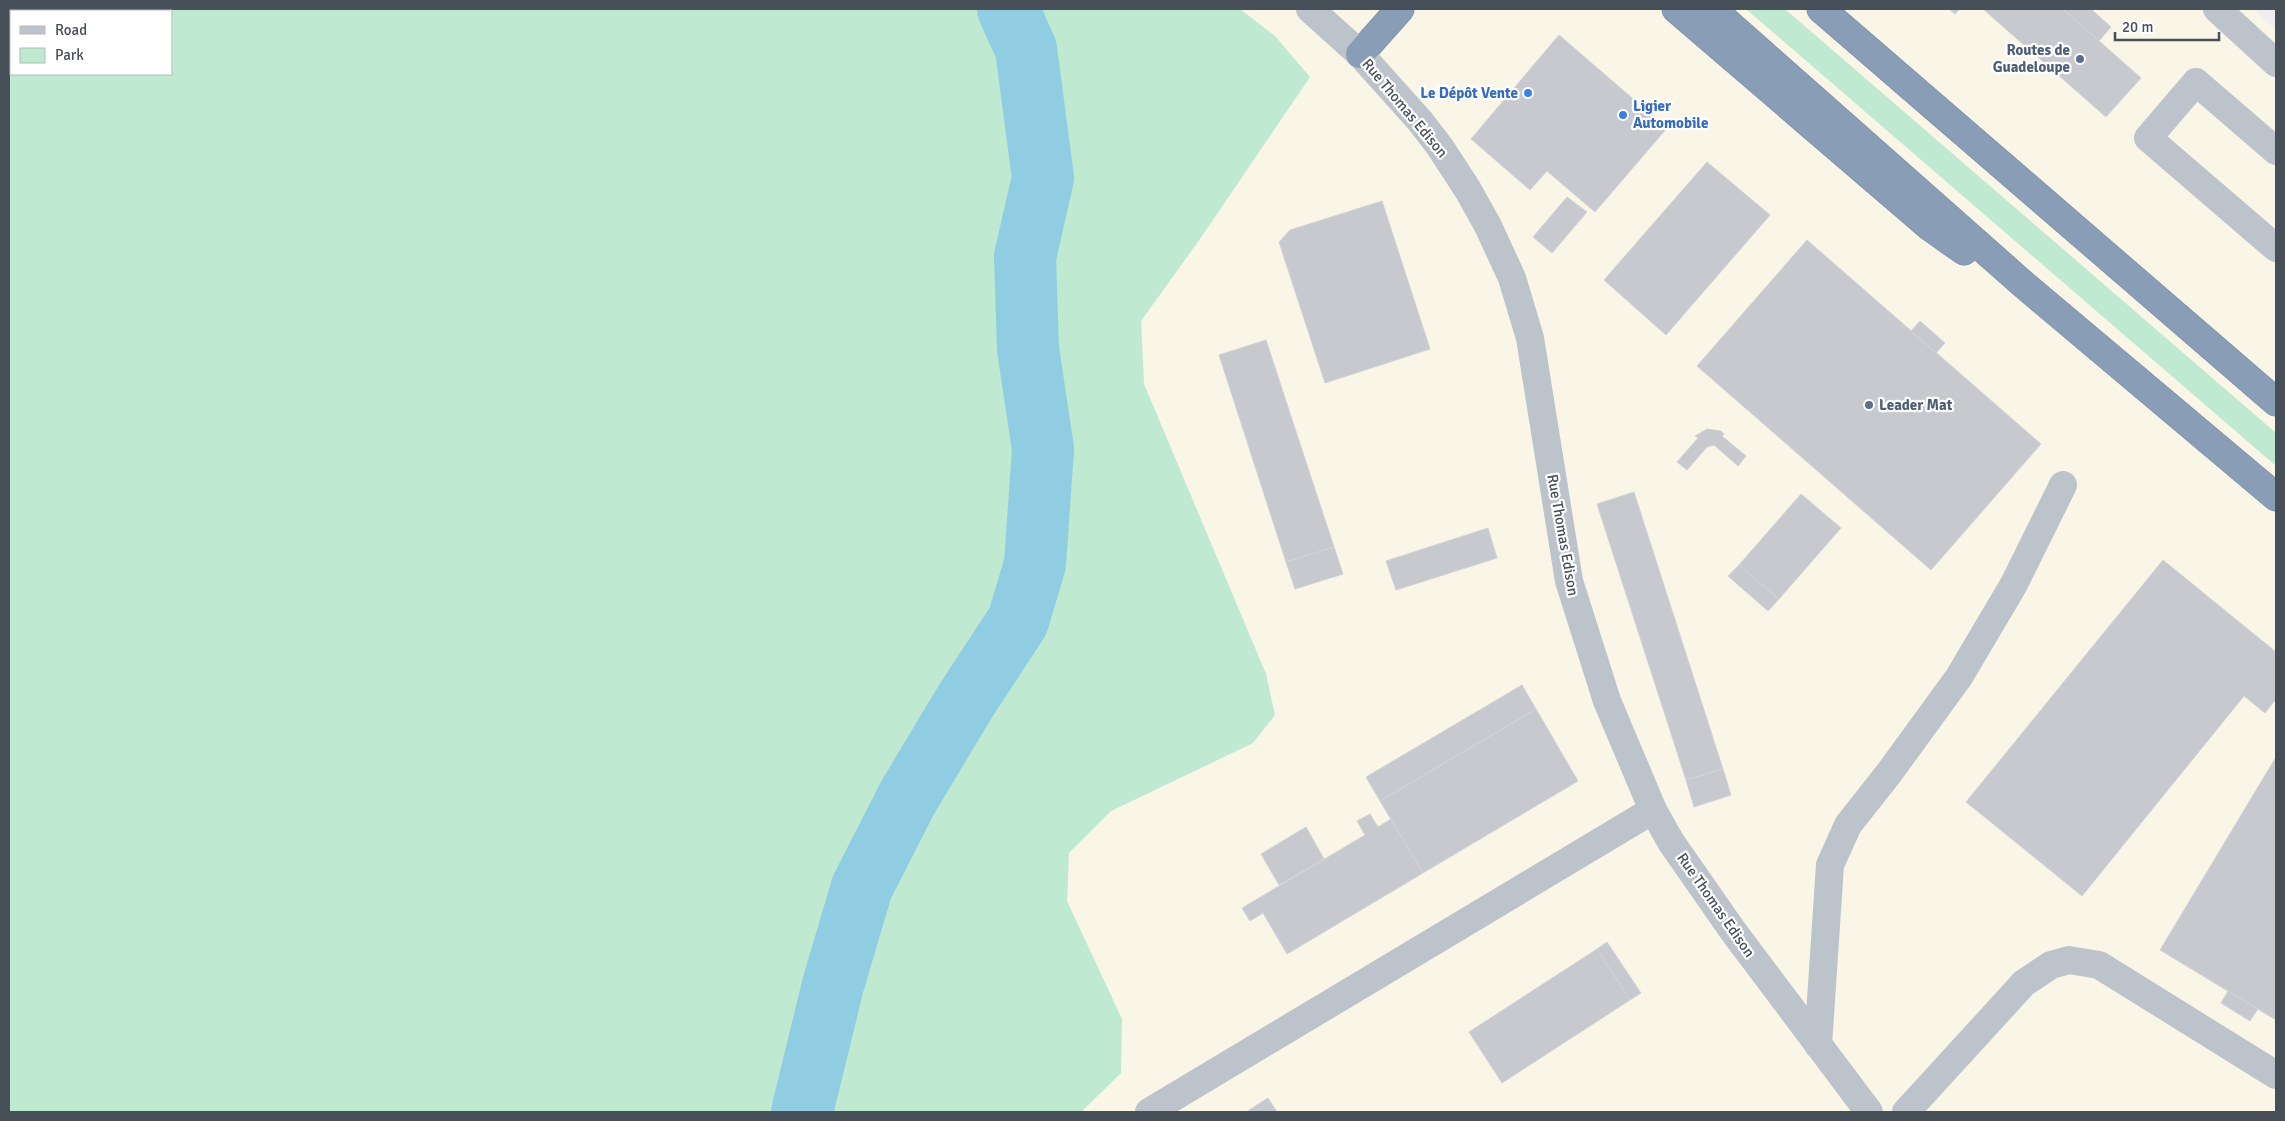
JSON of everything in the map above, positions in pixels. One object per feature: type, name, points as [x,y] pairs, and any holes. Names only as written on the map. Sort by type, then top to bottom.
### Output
[{"type":"highway","points":[[1360,54],[1400,9]]},
{"type":"highway","points":[[1676,9],[1930,227],[1976,259],[2022,284]]},
{"type":"highway","points":[[1712,9],[2022,284],[2276,497]]},
{"type":"highway","points":[[1821,9],[2276,402]]},
{"type":"street","name":"Rue Thomas Edison","points":[[1310,9],[1360,54],[1393,90],[1440,147],[1468,190],[1512,278],[1530,338],[1569,581],[1607,701],[1653,810],[1671,842],[1723,917],[1869,1112]]},
{"type":"street","points":[[2217,9],[2276,63]]},
{"type":"street","points":[[2276,150],[2196,82],[2148,138],[2276,248]]},
{"type":"street","points":[[1818,1045],[1830,865],[1848,825],[1890,773],[1959,677],[2014,584],[2063,485]]},
{"type":"street","points":[[1149,1112],[1653,810]]},
{"type":"street","points":[[1906,1112],[2024,983],[2051,965],[2069,960],[2100,965],[2276,1076]]},
{"type":"shaded area","points":[[1240,9],[2253,9],[2276,30],[2276,1112],[1081,1112],[1121,1073],[1067,901],[1069,853],[1111,811],[1253,743],[1274,715],[1266,674],[1144,384],[1141,321],[1202,236],[1275,36]]},
{"type":"green space","points":[[9,9],[1240,9],[1275,36],[1310,77],[1202,236],[1141,321],[1144,384],[1266,674],[1275,715],[1253,743],[1111,811],[1069,853],[1067,901],[1122,1019],[1121,1073],[1081,1112],[9,1112]]},
{"type":"green space","points":[[1746,9],[1785,9],[2276,433],[2276,466]]},
{"type":"building","points":[[1949,9],[1960,9],[1955,14]]},
{"type":"building","name":"Routes de Guadeloupe","points":[[1983,9],[2063,9],[2141,78],[2106,117]]},
{"type":"building","points":[[2063,9],[2091,9],[2111,27],[2099,41]]},
{"type":"building","points":[[1559,35],[1667,128],[1595,212],[1547,171],[1530,190],[1471,139]]},
{"type":"building","points":[[1707,162],[1770,215],[1666,335],[1604,280]]},
{"type":"building","points":[[1567,197],[1587,212],[1552,253],[1533,237]]},
{"type":"building","points":[[1382,201],[1430,349],[1325,383],[1279,242],[1290,230]]},
{"type":"building","name":"Leader Mat","points":[[1807,240],[2041,444],[1931,570],[1697,366]]},
{"type":"building","points":[[1920,321],[1945,343],[1936,353],[1911,331]]},
{"type":"building","points":[[1266,340],[1334,547],[1286,562],[1219,355]]},
{"type":"building","points":[[1707,429],[1721,431],[1724,434],[1722,436],[1746,456],[1738,466],[1714,445],[1707,447],[1687,470],[1677,462],[1698,438],[1695,436]]},
{"type":"building","points":[[1634,492],[1723,769],[1686,780],[1597,504]]},
{"type":"building","points":[[1801,494],[1841,528],[1779,599],[1739,565]]},
{"type":"building","points":[[1488,528],[1497,558],[1396,590],[1386,561]]},
{"type":"building","points":[[1334,547],[1343,574],[1295,589],[1286,562]]},
{"type":"building","points":[[2163,560],[2276,652],[2276,699],[2265,713],[2244,696],[2082,896],[1966,802]]},
{"type":"building","points":[[1739,565],[1779,599],[1768,611],[1728,576]]},
{"type":"building","points":[[1522,685],[1536,709],[1380,801],[1366,777]]},
{"type":"building","points":[[1536,709],[1578,781],[1423,873],[1380,801]]},
{"type":"building","points":[[2276,757],[2276,1020],[2160,950]]},
{"type":"building","points":[[1723,769],[1731,795],[1694,807],[1686,780]]},
{"type":"building","points":[[1370,814],[1378,827],[1391,819],[1423,873],[1287,954],[1263,913],[1250,921],[1242,908],[1365,835],[1357,821]]},
{"type":"building","points":[[1306,827],[1324,859],[1279,885],[1261,854]]},
{"type":"building","points":[[1607,942],[1641,993],[1630,1000],[1597,949]]},
{"type":"building","points":[[1597,949],[1630,1000],[1502,1083],[1469,1032]]},
{"type":"building","points":[[2228,991],[2258,1009],[2250,1021],[2221,1003]]},
{"type":"building","points":[[1268,1098],[1277,1112],[1246,1112]]},
{"type":"waterway","points":[[802,1112],[833,985],[862,887],[908,797],[965,702],[1018,621],[1035,564],[1043,449],[1028,349],[1025,257],[1043,178],[1026,49],[1008,9]]},
{"type":"place","name":"Routes de Guadeloupe","points":[[2080,59]]},
{"type":"place","name":"Le Dépôt Vente","points":[[1528,93]]},
{"type":"place","name":"Ligier Automobile","points":[[1623,115]]},
{"type":"place","name":"Leader Mat","points":[[1869,405]]}]
